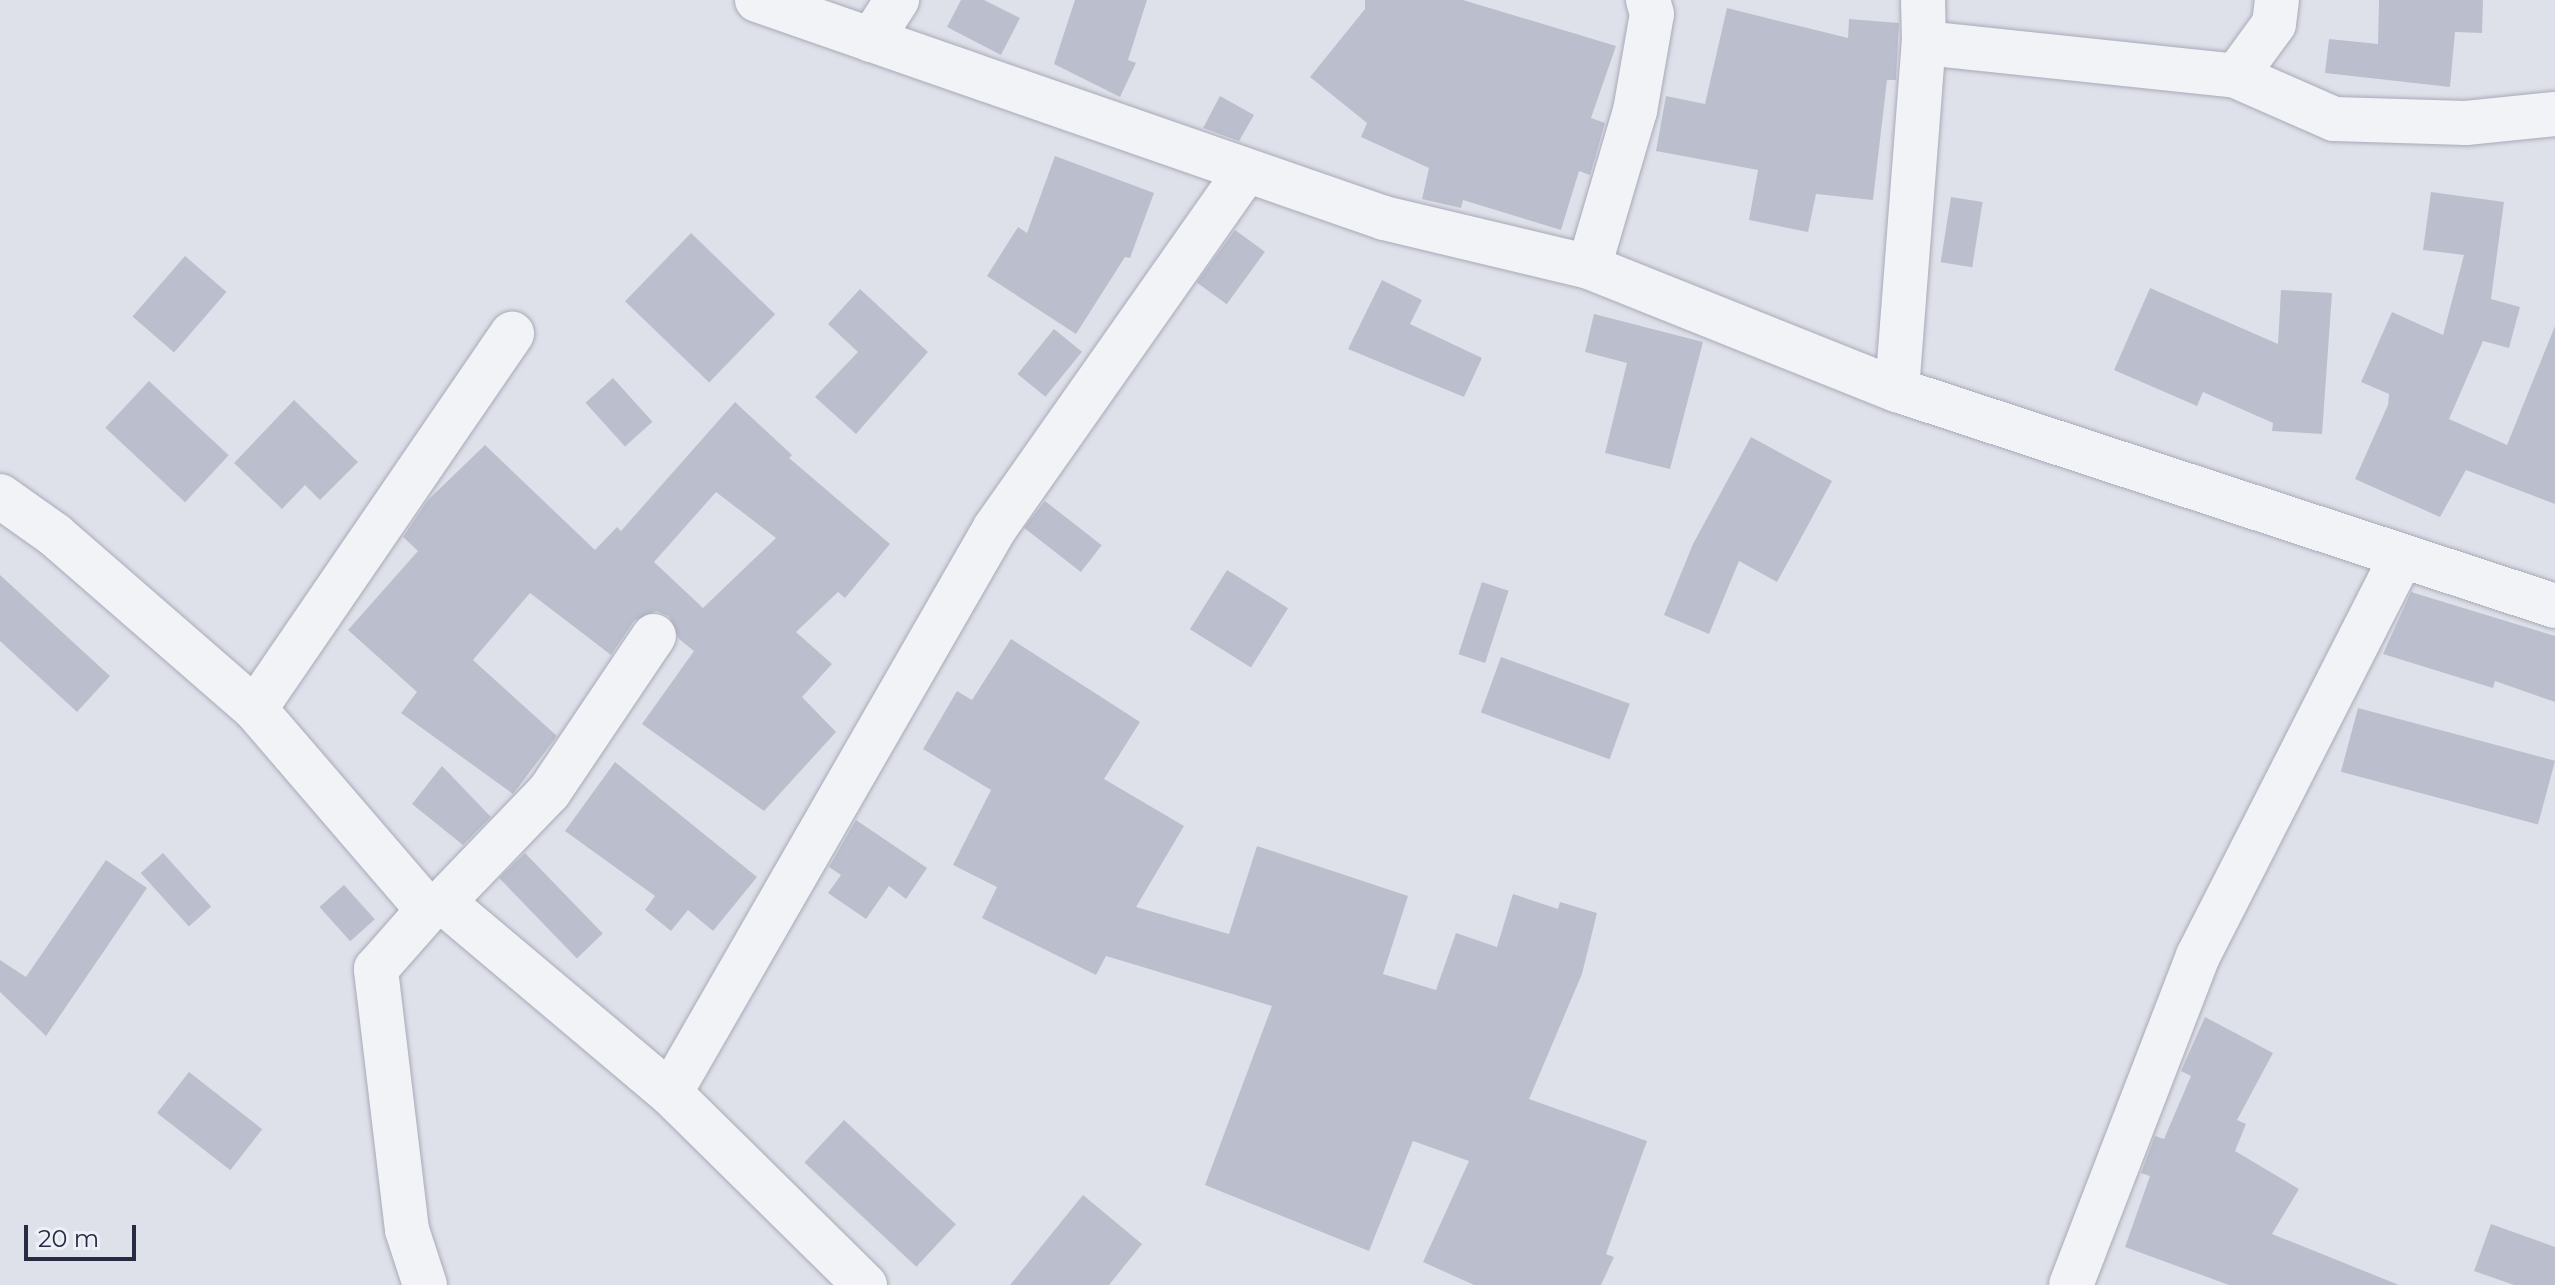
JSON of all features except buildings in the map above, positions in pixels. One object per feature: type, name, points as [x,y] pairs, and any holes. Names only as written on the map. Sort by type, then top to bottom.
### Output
[{"type":"street","points":[[757,0],[1384,218],[1589,267],[1897,390],[2555,606]]},
{"type":"street","points":[[871,40],[897,0]]},
{"type":"street","points":[[1589,267],[1635,111],[1652,14],[1648,0]]},
{"type":"street","points":[[1897,390],[1924,43],[1923,0]]},
{"type":"street","points":[[2236,76],[2274,24],[2277,0]]},
{"type":"street","points":[[1924,43],[2236,76],[2334,119],[2466,123],[2555,114]]},
{"type":"street","points":[[670,1093],[995,528],[1246,171]]},
{"type":"street","points":[[255,709],[512,333]]},
{"type":"street","points":[[0,496],[55,535],[255,709],[435,906],[670,1093],[865,1285]]},
{"type":"street","points":[[2071,1285],[2198,956],[2401,557]]},
{"type":"street","points":[[425,1285],[407,1230],[376,969],[549,792],[654,636]]}]
